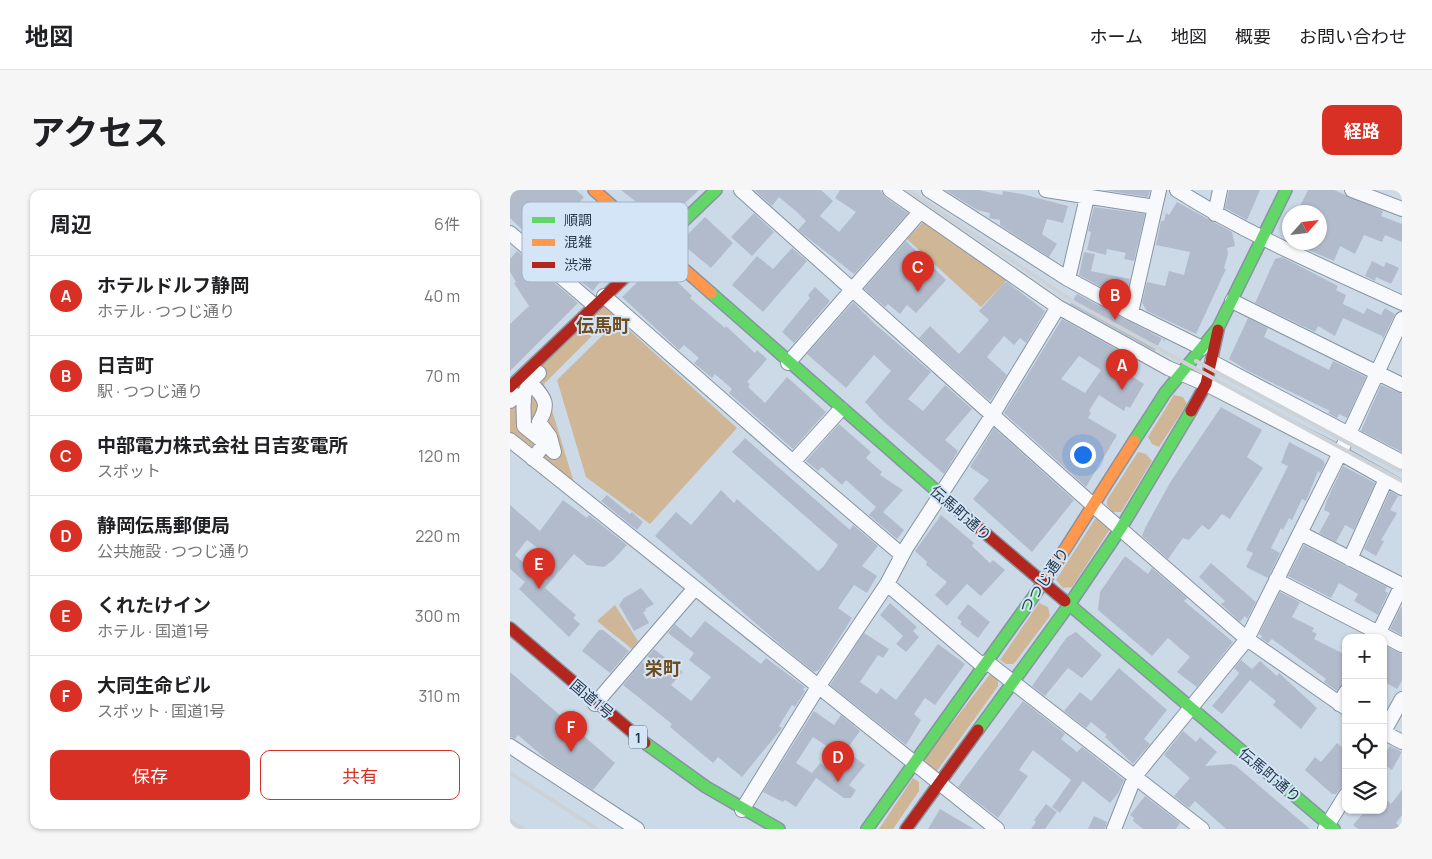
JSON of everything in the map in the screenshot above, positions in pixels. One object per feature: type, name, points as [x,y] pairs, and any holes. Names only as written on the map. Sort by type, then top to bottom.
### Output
[{"type":"main road","name":"伝馬町通り","points":[[594,190],[608,202]]},
{"type":"main road","points":[[688,217],[716,190]]},
{"type":"main road","name":"つつじ通り","points":[[867,829],[912,763],[1042,584],[1165,393],[1218,328],[1286,190]]},
{"type":"main road","name":"伝馬町通り","points":[[688,273],[1042,584],[1191,708],[1329,827]]},
{"type":"main road","points":[[510,387],[620,282]]},
{"type":"main road","name":"つつじ通り","points":[[906,829],[1068,605],[1121,528],[1198,402],[1206,384],[1212,362],[1218,328]]},
{"type":"main road","name":"国道1号","points":[[510,628],[595,704],[690,778],[742,810],[779,829]]},
{"type":"street","points":[[741,190],[1094,506],[1247,639],[1342,700]]},
{"type":"street","points":[[890,190],[1058,308],[1181,374],[1206,384],[1340,453],[1402,488]]},
{"type":"street","points":[[930,190],[1068,279],[1202,348]]},
{"type":"street","points":[[1046,190],[1155,207]]},
{"type":"street","points":[[1132,313],[1159,190]]},
{"type":"street","points":[[1177,190],[1215,214],[1263,239],[1402,304]]},
{"type":"street","points":[[1215,214],[1220,190]]},
{"type":"street","points":[[1352,190],[1402,209]]},
{"type":"street","points":[[1068,279],[1087,197]]},
{"type":"street","points":[[788,362],[920,212]]},
{"type":"street","points":[[510,233],[522,242]]},
{"type":"street","points":[[578,282],[602,299],[902,555]]},
{"type":"street","points":[[530,382],[544,398],[546,411],[539,422],[550,437],[554,452],[524,426],[517,401],[526,386],[530,382],[600,313],[602,299]]},
{"type":"street","points":[[1232,301],[1402,385]]},
{"type":"street","points":[[742,810],[1058,308]]},
{"type":"street","points":[[1114,829],[1136,776],[1247,639],[1340,453],[1402,319]]},
{"type":"street","points":[[1212,362],[1402,462]]},
{"type":"street","points":[[793,462],[841,409]]},
{"type":"street","points":[[510,440],[997,829]]},
{"type":"street","points":[[533,459],[545,443]]},
{"type":"street","points":[[1350,559],[1386,479]]},
{"type":"street","points":[[1300,533],[1402,585],[1378,634]]},
{"type":"street","points":[[1276,580],[1376,634]]},
{"type":"street","points":[[886,584],[985,664],[1012,682],[1136,776],[1202,829]]},
{"type":"street","points":[[595,704],[695,588]]},
{"type":"street","points":[[1387,638],[1402,644]]},
{"type":"street","points":[[1387,725],[1402,699]]},
{"type":"street","points":[[1387,734],[1402,742]]},
{"type":"street","points":[[510,746],[637,829]]},
{"type":"street","points":[[1329,827],[1342,803]]},
{"type":"shaded area","points":[[923,222],[1007,280],[981,307],[907,239]]},
{"type":"shaded area","points":[[604,302],[615,313],[544,384],[575,486],[510,436],[510,388]]},
{"type":"shaded area","points":[[618,320],[737,428],[650,524],[586,477],[557,380]]},
{"type":"shaded area","points":[[1174,395],[1183,397],[1187,404],[1159,447],[1152,444],[1148,437]]},
{"type":"shaded area","points":[[1138,452],[1146,454],[1152,461],[1121,512],[1112,512],[1107,505],[1107,500]]},
{"type":"shaded area","points":[[1100,518],[1110,529],[1072,587],[1063,588],[1056,580],[1095,519]]},
{"type":"shaded area","points":[[1039,603],[1048,607],[1050,616],[1016,661],[1013,664],[1006,664],[1000,660]]},
{"type":"shaded area","points":[[615,605],[638,641],[632,649],[597,621]]},
{"type":"shaded area","points":[[991,673],[998,679],[998,686],[937,771],[933,771],[926,765],[925,758]]},
{"type":"shaded area","points":[[913,778],[919,782],[919,791],[893,829],[879,829]]},
{"type":"building","points":[[510,190],[576,190],[584,197],[580,202],[522,202],[522,230],[510,218]]},
{"type":"building","points":[[621,190],[699,190],[686,202],[636,202]]},
{"type":"building","points":[[754,190],[821,190],[833,201],[820,216],[839,232],[856,212],[835,198],[840,190],[880,190],[885,197],[908,213],[854,274],[798,230],[806,221],[797,212],[779,197],[772,206]]},
{"type":"building","points":[[945,190],[979,190],[1002,195],[1003,191],[1068,206],[1063,223],[1047,219],[1042,234],[1057,244],[1049,257],[1000,225],[1000,220],[989,218],[990,213],[977,210]]},
{"type":"building","points":[[1103,190],[1150,190],[1148,197]]},
{"type":"building","points":[[1229,190],[1260,190],[1247,220],[1225,208]]},
{"type":"building","points":[[1308,190],[1334,190],[1383,211],[1381,216],[1402,224],[1402,242],[1385,235],[1382,242],[1364,235],[1355,254],[1340,246],[1334,261],[1308,250],[1327,250],[1327,205],[1300,205]]},
{"type":"building","points":[[1177,202],[1232,232],[1235,246],[1227,248],[1228,254],[1224,268],[1226,269],[1196,334],[1147,311],[1142,303],[1147,282],[1165,286],[1169,271],[1184,275],[1190,252],[1156,245],[1161,221],[1164,221],[1166,213],[1169,215]]},
{"type":"building","points":[[1094,207],[1145,214],[1134,261],[1124,259],[1126,253],[1107,249],[1106,255],[1087,250],[1091,232],[1088,231]]},
{"type":"building","points":[[754,213],[774,232],[752,256],[731,237]]},
{"type":"building","points":[[705,217],[733,243],[711,268],[688,249],[688,234]]},
{"type":"building","points":[[906,241],[946,280],[916,313],[907,305],[900,314],[888,304],[885,307],[864,289]]},
{"type":"building","points":[[792,248],[807,261],[763,312],[732,285],[757,256],[773,269]]},
{"type":"building","points":[[517,251],[522,255],[522,282],[553,282],[578,303],[510,371],[510,324],[529,306],[514,283],[516,282],[510,272],[510,259]]},
{"type":"building","points":[[1084,252],[1095,254],[1091,271],[1130,279],[1125,300],[1079,275]]},
{"type":"building","points":[[1282,257],[1338,286],[1336,290],[1346,295],[1343,304],[1364,314],[1367,308],[1381,315],[1385,308],[1395,314],[1383,339],[1382,336],[1343,318],[1335,336],[1318,326],[1315,332],[1255,303],[1275,259]]},
{"type":"building","points":[[1372,261],[1384,267],[1386,262],[1399,268],[1391,284],[1376,277],[1375,281],[1365,276]]},
{"type":"building","points":[[582,282],[600,282],[593,291]]},
{"type":"building","points":[[637,282],[677,282],[692,296],[690,298],[725,328],[726,326],[755,353],[757,350],[767,359],[747,382],[750,384],[748,387],[765,403],[787,377],[826,412],[793,449],[729,393],[732,389],[715,374],[712,378],[694,363],[699,358],[684,345],[679,350],[622,297]]},
{"type":"building","points":[[1007,282],[1045,311],[1026,343],[1020,338],[1014,345],[1004,336],[987,357],[1007,375],[990,401],[919,338],[930,326],[959,354],[989,320],[979,311]]},
{"type":"building","points":[[815,287],[830,301],[794,343],[782,332],[810,298],[808,295]]},
{"type":"building","points":[[1077,294],[1162,338],[1155,351],[1070,304]]},
{"type":"building","points":[[853,302],[876,325],[931,372],[908,399],[923,411],[945,385],[972,409],[945,440],[958,451],[944,474],[882,420],[865,402],[891,371],[874,355],[846,388],[807,354]]},
{"type":"building","points":[[1248,318],[1268,328],[1264,337],[1329,370],[1333,361],[1366,377],[1347,418],[1339,414],[1337,418],[1328,413],[1330,411],[1248,371],[1229,359]]},
{"type":"building","points":[[1062,319],[1120,351],[1112,364],[1144,384],[1130,408],[1126,406],[1124,411],[1099,395],[1089,411],[1091,413],[1088,418],[1117,435],[1086,487],[1004,413]],"holes":[[[1079,356],[1101,370],[1085,393],[1061,379]]]},
{"type":"building","points":[[1381,385],[1402,394],[1402,452],[1361,431]]},
{"type":"building","points":[[1221,407],[1262,430],[1247,457],[1263,468],[1230,519],[1222,514],[1209,530],[1202,525],[1189,540],[1183,538],[1168,559],[1142,536],[1171,481]]},
{"type":"building","points":[[839,424],[871,452],[866,458],[882,472],[880,475],[903,490],[883,512],[904,530],[897,539],[869,515],[876,507],[846,480],[842,485],[822,467],[818,471],[806,461]]},
{"type":"building","points":[[994,428],[1074,500],[1032,552],[973,499],[989,480],[970,467]]},
{"type":"building","points":[[745,438],[850,530],[853,525],[878,546],[862,566],[877,576],[867,593],[854,585],[838,608],[852,618],[819,670],[814,672],[655,536],[676,512],[691,525],[721,490],[734,503],[737,499],[818,571],[823,567],[838,545],[732,452]]},
{"type":"building","points":[[1289,442],[1323,460],[1325,464],[1320,473],[1318,471],[1306,501],[1302,499],[1292,520],[1289,518],[1283,530],[1281,528],[1271,548],[1280,553],[1268,578],[1246,567],[1253,553],[1246,550],[1288,466],[1281,463]]},
{"type":"building","points":[[1343,466],[1375,483],[1354,530],[1345,525],[1336,542],[1319,533],[1330,513],[1324,510]]},
{"type":"building","points":[[1390,491],[1398,496],[1390,510],[1397,513],[1381,540],[1384,541],[1376,556],[1364,549]]},
{"type":"building","points":[[607,495],[643,522],[637,530],[601,501]]},
{"type":"building","points":[[563,500],[587,518],[589,515],[627,545],[604,567],[587,565],[574,554],[545,588],[576,615],[573,618],[580,624],[569,637],[519,589],[525,582],[510,569],[510,505],[540,531]],"holes":[[[527,540],[553,560],[539,576],[515,555]]]},
{"type":"building","points":[[941,515],[974,543],[972,546],[990,563],[993,560],[1005,570],[981,596],[967,584],[947,606],[935,595],[947,582],[926,565],[927,562],[915,551]]},
{"type":"building","points":[[1304,545],[1387,587],[1385,591],[1388,593],[1378,615],[1354,601],[1358,594],[1339,583],[1331,598],[1288,576]]},
{"type":"building","points":[[1125,556],[1148,574],[1152,568],[1187,598],[1184,601],[1233,642],[1197,687],[1177,672],[1190,657],[1168,638],[1152,656],[1098,610],[1100,592]]},
{"type":"building","points":[[1211,563],[1256,602],[1247,619],[1245,616],[1240,622],[1221,604],[1225,601],[1199,577]]},
{"type":"building","points":[[641,588],[654,604],[643,612],[649,623],[634,631],[619,605],[624,598]]},
{"type":"building","points":[[1280,592],[1300,602],[1292,617],[1314,628],[1312,631],[1317,634],[1314,639],[1342,653],[1342,686],[1337,691],[1324,682],[1326,679],[1272,639],[1268,643],[1259,634]]},
{"type":"building","points":[[890,603],[917,627],[913,631],[919,637],[906,652],[896,644],[903,636],[880,615]]},
{"type":"building","points":[[968,604],[990,622],[978,638],[960,624],[962,622],[957,618]]},
{"type":"building","points":[[1402,607],[1402,635],[1390,629]]},
{"type":"building","points":[[705,621],[761,664],[766,658],[805,687],[803,690],[805,691],[795,707],[792,705],[779,726],[782,728],[742,777],[718,757],[713,763],[670,727],[672,724],[623,685],[642,662],[658,675],[648,656],[654,649],[683,672],[671,685],[691,701],[711,677],[689,660],[694,653],[668,633],[675,624],[691,638]]},
{"type":"building","points":[[599,630],[603,630],[629,651],[610,673],[582,651]]},
{"type":"building","points":[[1076,632],[1102,655],[1082,678],[1068,668],[1045,696],[1032,686],[1067,637]]},
{"type":"building","points":[[864,633],[889,649],[883,658],[878,655],[860,682],[877,694],[881,688],[896,700],[938,644],[965,664],[935,705],[925,698],[914,714],[921,720],[906,745],[830,685]]},
{"type":"building","points":[[1387,647],[1402,654],[1402,681],[1397,689],[1387,683]]},
{"type":"building","points":[[1241,660],[1252,669],[1260,661],[1277,676],[1279,673],[1317,708],[1301,729],[1273,705],[1276,701],[1250,680],[1222,714],[1212,706],[1239,673],[1234,668]]},
{"type":"building","points":[[1119,668],[1167,710],[1144,739],[1150,744],[1133,764],[1105,737],[1107,735],[1091,722],[1086,728],[1064,711],[1080,692],[1091,701]]},
{"type":"building","points":[[510,672],[615,763],[593,790],[547,760],[518,735],[515,739],[510,737]]},
{"type":"building","points":[[1023,701],[1065,734],[1061,739],[1077,752],[1082,747],[1124,780],[1119,792],[1110,803],[1083,781],[1060,813],[1052,807],[1071,780],[1033,750],[1019,770],[1028,776],[998,818],[958,787]]},
{"type":"building","points":[[814,711],[834,725],[841,715],[860,731],[842,756],[813,737],[796,763],[812,773],[820,763],[838,777],[854,757],[865,765],[849,785],[856,790],[851,798],[844,798],[816,778],[796,807],[785,800],[783,802],[763,792]]},
{"type":"building","points":[[1183,731],[1196,742],[1200,737],[1217,752],[1205,766],[1231,764],[1236,766],[1310,829],[1226,829],[1195,801],[1189,808],[1174,796],[1190,778],[1164,755]]},
{"type":"building","points":[[1337,743],[1342,747],[1342,787],[1336,794],[1332,794],[1305,770],[1315,757],[1321,762]]},
{"type":"building","points":[[1390,746],[1402,752],[1392,770],[1387,767],[1387,750]]},
{"type":"building","points":[[1402,790],[1402,815],[1396,823],[1402,829],[1358,829],[1353,825],[1363,814],[1387,814],[1387,800],[1391,804]]},
{"type":"building","points":[[1145,796],[1180,823],[1176,829],[1143,829],[1133,821],[1134,818],[1130,815]]},
{"type":"building","points":[[1046,804],[1057,812],[1045,829],[1031,829],[1036,822],[1034,820]]},
{"type":"building","points":[[940,809],[974,829],[928,829]]},
{"type":"building","points":[[1094,816],[1107,822],[1105,829],[1088,829]]},
{"type":"railway","points":[[908,190],[1075,303],[1402,481]]},
{"type":"railway","points":[[1196,361],[1402,472]]},
{"type":"railway","points":[[510,773],[597,829]]},
{"type":"railway","points":[[510,821],[523,829]]},
{"type":"traffic: fast","points":[[688,217],[716,190]]},
{"type":"traffic: fast","points":[[1134,441],[1165,393],[1218,328],[1286,190]]},
{"type":"traffic: fast","points":[[711,293],[972,522]]},
{"type":"traffic: fast","points":[[978,730],[1069,605],[1121,528],[1191,411]]},
{"type":"traffic: fast","points":[[867,829],[1046,579]]},
{"type":"traffic: fast","points":[[1065,601],[1334,829]]},
{"type":"traffic: fast","points":[[645,743],[706,787],[779,829]]},
{"type":"traffic: slow","points":[[594,190],[608,202]]},
{"type":"traffic: slow","points":[[688,273],[711,293]]},
{"type":"traffic: slow","points":[[1046,579],[1134,441]]},
{"type":"traffic: jam","points":[[510,387],[620,282]]},
{"type":"traffic: jam","points":[[1191,411],[1206,384],[1218,330]]},
{"type":"traffic: jam","points":[[972,522],[1065,601]]},
{"type":"traffic: jam","points":[[510,628],[645,743]]},
{"type":"traffic: jam","points":[[906,829],[978,730]]},
{"type":"place","name":"中部電力株式会社 日吉変電所","points":[[918,292]]},
{"type":"place","name":"日吉町","points":[[1115,320]]},
{"type":"place","name":"ホテルドルフ静岡","points":[[1122,390]]},
{"type":"place","name":"くれたけイン","points":[[539,589]]},
{"type":"place","name":"大同生命ビル","points":[[571,752]]},
{"type":"place","name":"静岡伝馬郵便局","points":[[838,782]]},
{"type":"district","name":"伝馬町","points":[[603,325]]},
{"type":"district","name":"栄町","points":[[663,668]]}]
